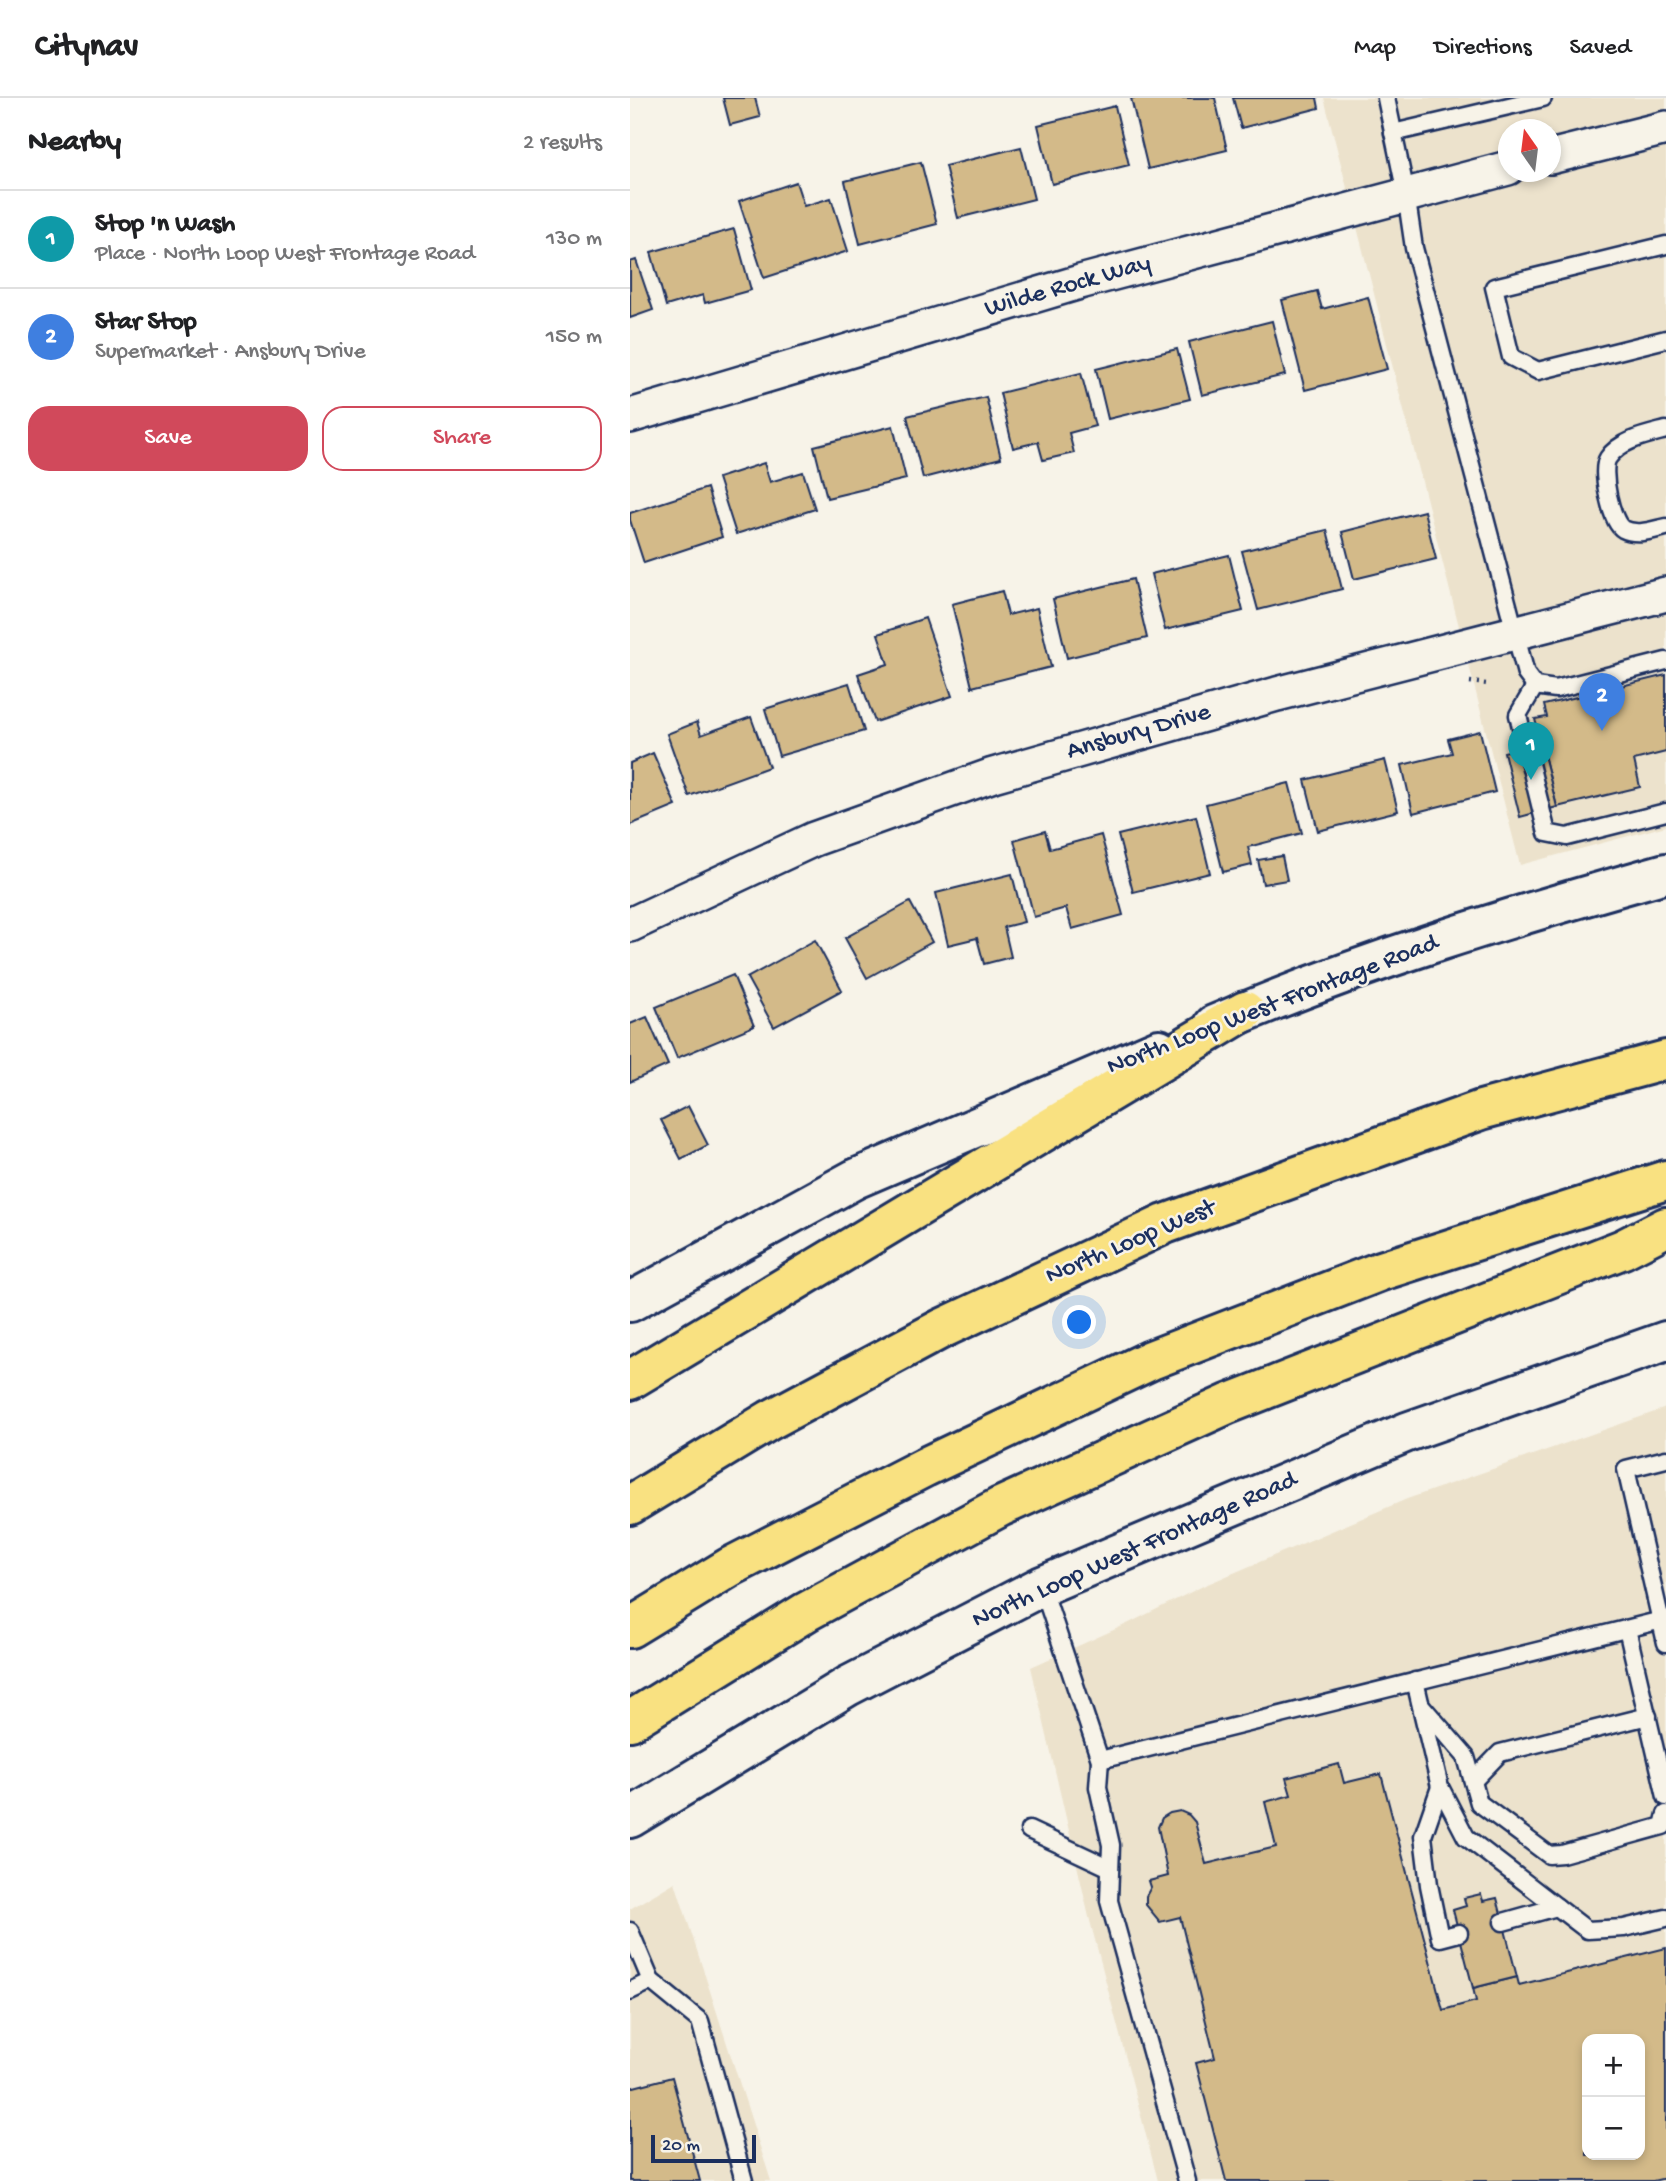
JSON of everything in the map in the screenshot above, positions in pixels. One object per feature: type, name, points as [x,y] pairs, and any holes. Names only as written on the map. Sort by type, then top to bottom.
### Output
[{"type":"highway","points":[[630,1380],[1245,1011]]},
{"type":"highway","name":"North Loop West","points":[[630,1505],[770,1420],[941,1329],[1165,1224],[1481,1110],[1666,1060]]},
{"type":"highway","points":[[630,1628],[730,1567],[925,1467],[1151,1360],[1381,1272],[1666,1180]]},
{"type":"highway","points":[[630,1721],[806,1612],[1000,1507],[1228,1404],[1623,1249],[1666,1227]]},
{"type":"main road","name":"North Loop West Frontage Road","points":[[630,1303],[855,1179],[1245,1011],[1377,961],[1525,912],[1666,873]]},
{"type":"main road","name":"North Loop West Frontage Road","points":[[630,1818],[848,1686],[1042,1586],[1407,1432],[1666,1341]]},
{"type":"street","points":[[1561,154],[1666,128]]},
{"type":"street","name":"Wilde Rock Way","points":[[630,416],[1080,282],[1498,171]]},
{"type":"street","name":"Ansbury Drive","points":[[630,925],[814,839],[993,775],[1277,694],[1666,594]]},
{"type":"lane","points":[[1386,98],[1414,248],[1526,674],[1535,686],[1556,689],[1666,661]]},
{"type":"lane","points":[[1393,133],[1543,98]]},
{"type":"lane","points":[[1666,244],[1494,287],[1511,357],[1538,371],[1666,339]]},
{"type":"lane","points":[[1666,430],[1624,444],[1609,457],[1604,466],[1616,522],[1621,528],[1637,532],[1666,527]]},
{"type":"lane","points":[[1535,686],[1518,715],[1547,832],[1567,837],[1666,812]]},
{"type":"lane","points":[[1666,1459],[1626,1469],[1663,1620],[1666,1643]]},
{"type":"lane","points":[[1042,1586],[1100,1760],[1098,1787],[1111,1845],[1110,1901],[1186,2181]]},
{"type":"lane","points":[[1100,1760],[1663,1620]]},
{"type":"lane","points":[[1627,1629],[1666,1797]]},
{"type":"lane","points":[[1415,1681],[1440,1787],[1466,1838],[1587,1930],[1624,1928],[1666,1918]]},
{"type":"lane","points":[[1420,1703],[1466,1757],[1479,1803],[1549,1855],[1562,1854],[1662,1826],[1666,1814]]},
{"type":"lane","points":[[1473,1781],[1500,1753],[1648,1716]]},
{"type":"lane","points":[[1440,1787],[1423,1836],[1429,1885],[1440,1938],[1459,1933]]},
{"type":"lane","points":[[1029,1830],[1110,1868]]},
{"type":"lane","points":[[1503,1922],[1557,1907]]},
{"type":"lane","points":[[630,1931],[651,1981],[700,2021],[744,2181]]},
{"type":"lane","points":[[630,1991],[651,1981]]},
{"type":"path","points":[[1470,682],[1487,684]]},
{"type":"shaded area","points":[[1324,98],[1666,98],[1666,826],[1520,865]]},
{"type":"shaded area","points":[[1666,1408],[1666,2181],[1158,2181],[1089,1917],[1031,1667],[1203,1586],[1407,1499]]},
{"type":"shaded area","points":[[675,1882],[771,2181],[630,2181],[630,1909]]},
{"type":"building","points":[[723,98],[755,98],[760,117],[730,125]]},
{"type":"building","points":[[1131,98],[1215,98],[1227,150],[1148,169]]},
{"type":"building","points":[[1233,98],[1317,98],[1319,108],[1241,128]]},
{"type":"building","points":[[1115,106],[1129,165],[1052,184],[1038,125]]},
{"type":"building","points":[[1021,147],[1034,199],[958,218],[945,166]]},
{"type":"building","points":[[921,162],[937,224],[860,244],[845,181]]},
{"type":"building","points":[[796,182],[804,206],[831,198],[848,251],[764,278],[739,201]]},
{"type":"building","points":[[734,229],[751,290],[705,303],[703,295],[666,306],[651,252]]},
{"type":"building","points":[[636,260],[653,310],[630,318],[630,262]]},
{"type":"building","points":[[1317,291],[1322,309],[1368,297],[1387,369],[1305,390],[1282,300]]},
{"type":"building","points":[[1272,321],[1285,375],[1202,395],[1189,342]]},
{"type":"building","points":[[1177,349],[1190,399],[1108,419],[1096,369]]},
{"type":"building","points":[[1081,373],[1095,426],[1069,433],[1074,453],[1043,460],[1038,442],[1013,448],[1000,393]]},
{"type":"building","points":[[986,397],[1001,458],[923,478],[907,416]]},
{"type":"building","points":[[893,426],[906,479],[827,498],[814,446]]},
{"type":"building","points":[[764,463],[770,482],[803,472],[815,509],[736,534],[718,478]]},
{"type":"building","points":[[707,488],[722,537],[644,563],[630,513]]},
{"type":"building","points":[[1424,511],[1436,559],[1354,579],[1342,532]]},
{"type":"building","points":[[1327,530],[1342,589],[1258,610],[1242,551]]},
{"type":"building","points":[[1229,555],[1243,611],[1165,630],[1151,574]]},
{"type":"building","points":[[1133,579],[1147,638],[1067,658],[1053,599]]},
{"type":"building","points":[[1002,591],[1008,615],[1037,608],[1051,667],[972,687],[952,604]]},
{"type":"building","points":[[925,618],[952,696],[875,722],[858,674],[888,664],[878,634]]},
{"type":"building","points":[[1666,675],[1666,752],[1634,760],[1640,787],[1557,807],[1535,719],[1547,717],[1544,705]]},
{"type":"building","points":[[849,683],[864,731],[779,756],[765,709]]},
{"type":"building","points":[[751,717],[769,767],[689,796],[667,734],[697,722],[701,735]]},
{"type":"building","points":[[1480,731],[1495,792],[1413,813],[1402,765],[1452,753],[1448,739]]},
{"type":"building","points":[[1541,743],[1557,807],[1520,817],[1504,752]]},
{"type":"building","points":[[653,753],[676,806],[630,825],[630,763]]},
{"type":"building","points":[[1385,760],[1398,811],[1318,831],[1305,780]]},
{"type":"building","points":[[1289,783],[1302,833],[1248,847],[1252,865],[1223,872],[1206,804]]},
{"type":"building","points":[[1196,816],[1210,873],[1133,892],[1118,835]]},
{"type":"building","points":[[1045,831],[1050,849],[1101,835],[1123,915],[1072,929],[1066,908],[1034,917],[1014,840]]},
{"type":"building","points":[[1282,856],[1287,880],[1263,884],[1258,860]]},
{"type":"building","points":[[1012,874],[1024,922],[1004,927],[1011,957],[984,964],[977,938],[948,945],[936,893]]},
{"type":"building","points":[[910,902],[932,942],[867,978],[845,938]]},
{"type":"building","points":[[815,940],[842,990],[774,1027],[747,978]]},
{"type":"building","points":[[733,975],[754,1026],[677,1058],[656,1007]]},
{"type":"building","points":[[647,1017],[668,1065],[630,1082],[630,1024]]},
{"type":"building","points":[[688,1106],[708,1145],[681,1159],[661,1120]]},
{"type":"building","points":[[1339,1764],[1344,1783],[1381,1774],[1443,2010],[1476,2001],[1473,1988],[1517,1977],[1519,1985],[1666,1948],[1666,2178],[1653,2181],[1226,2181],[1196,2063],[1215,2058],[1180,1917],[1160,1922],[1146,1905],[1146,1896],[1151,1887],[1149,1881],[1168,1876],[1158,1827],[1162,1818],[1180,1811],[1189,1815],[1195,1822],[1206,1864],[1276,1847],[1265,1802],[1291,1795],[1286,1778]]},
{"type":"building","points":[[1481,1894],[1483,1901],[1497,1898],[1517,1977],[1473,1988],[1453,1910],[1466,1906],[1464,1898]]},
{"type":"building","points":[[672,2077],[700,2181],[630,2181],[630,2088]]},
{"type":"place","name":"Star Stop","points":[[1602,731]]},
{"type":"place","name":"Stop 'n Wash","points":[[1531,780]]}]
